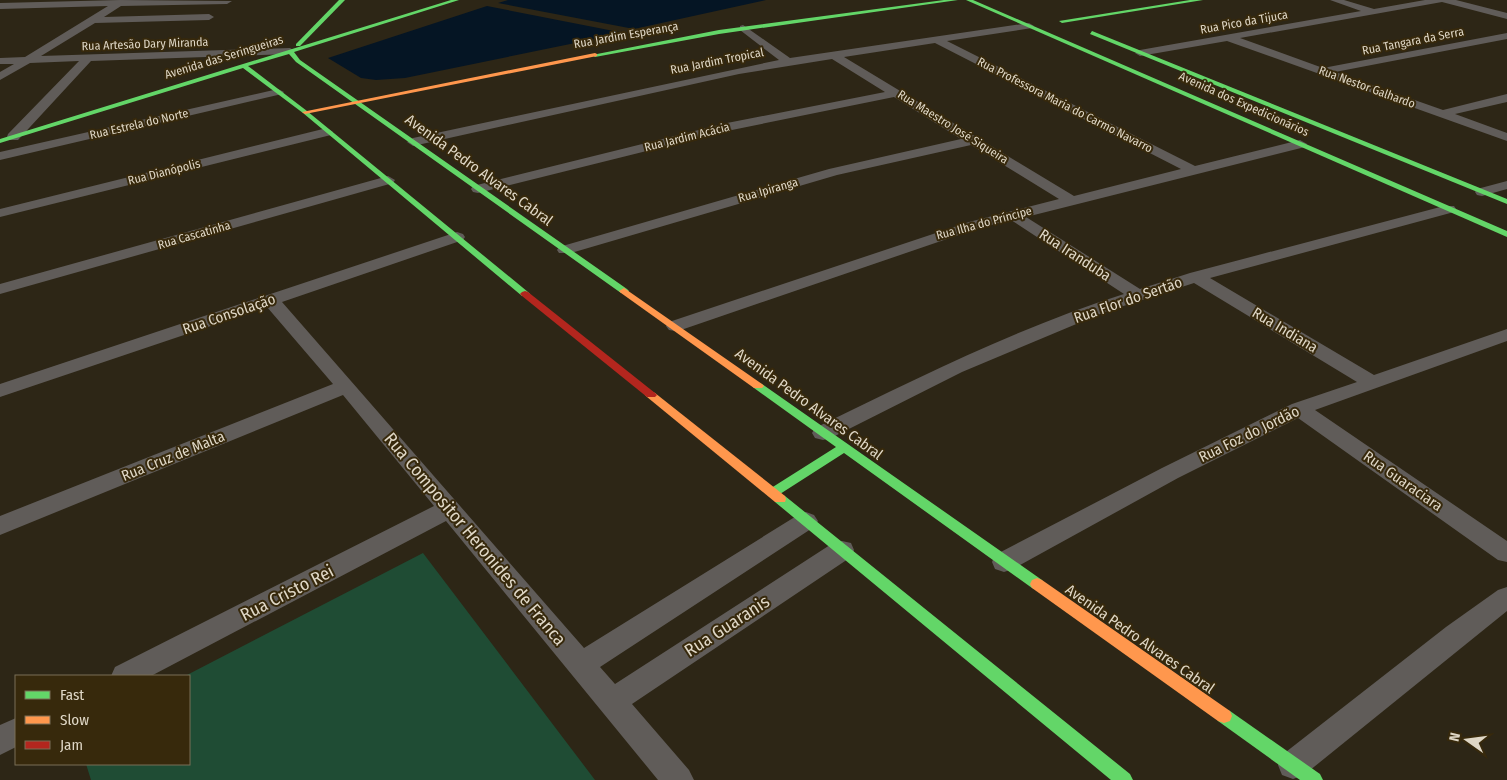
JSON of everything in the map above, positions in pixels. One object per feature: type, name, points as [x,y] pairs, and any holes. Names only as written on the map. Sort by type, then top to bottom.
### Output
[{"type":"street","points":[[0,2],[5,0]]},
{"type":"street","points":[[290,51],[297,38],[328,0]]},
{"type":"street","points":[[290,51],[306,38],[342,0]]},
{"type":"street","name":"Avenida das Seringueiras","points":[[0,141],[441,2],[456,0]]},
{"type":"street","name":"Rua Jardim Esperança","points":[[305,112],[616,50],[743,28],[955,0]]},
{"type":"street","name":"Avenida dos Expedicionários","points":[[969,0],[1507,234]]},
{"type":"street","name":"Avenida dos Expedicionários","points":[[1200,0],[1058,19],[1507,202]]},
{"type":"street","points":[[1334,0],[1375,12]]},
{"type":"street","name":"Rua Pico da Tijuca","points":[[1140,53],[1440,0]]},
{"type":"street","points":[[1445,0],[1507,16]]},
{"type":"street","points":[[0,77],[122,1]]},
{"type":"street","points":[[0,6],[122,1],[227,1]]},
{"type":"street","points":[[92,20],[209,17]]},
{"type":"street","name":"Rua Jardim Tropical","points":[[413,142],[633,92],[788,62],[1029,26]]},
{"type":"street","points":[[743,28],[788,62]]},
{"type":"street","name":"Rua Tangara da Serra","points":[[1323,71],[1507,36]]},
{"type":"street","name":"Rua Nestor Galhardo","points":[[1228,37],[1507,138]]},
{"type":"street","name":"Rua Professora Maria do Carmo Navarro","points":[[937,40],[1193,170]]},
{"type":"street","name":"Rua Artesão Dary Miranda","points":[[0,61],[290,51]]},
{"type":"street","name":"Avenida Pedro Alvares Cabral","points":[[290,51],[298,61],[675,326],[1303,773]]},
{"type":"street","name":"Rua Maestro José Siqueira","points":[[833,55],[1072,200]]},
{"type":"street","points":[[13,137],[87,59]]},
{"type":"street","points":[[243,65],[305,112],[519,290],[774,493],[1124,780]]},
{"type":"street","points":[[1143,75],[1178,68]]},
{"type":"street","name":"Rua Estrela do Norte","points":[[0,156],[278,92]]},
{"type":"street","name":"Rua Jardim Acácia","points":[[478,189],[727,127],[898,93]]},
{"type":"street","points":[[1441,114],[1507,98]]},
{"type":"street","name":"Rua Dianópolis","points":[[0,213],[328,132]]},
{"type":"street","name":"Rua Ipiranga","points":[[565,250],[834,172],[974,140]]},
{"type":"street","name":"Rua Ilha do Príncipe","points":[[675,326],[904,247],[1013,215],[1300,144]]},
{"type":"street","points":[[1378,177],[1416,166]]},
{"type":"street","name":"Rua Cascatinha","points":[[0,289],[388,180]]},
{"type":"street","points":[[1482,192],[1507,185]]},
{"type":"street","name":"Rua Flor do Sertão","points":[[823,433],[955,368],[1037,333],[1137,295],[1196,277],[1449,209]]},
{"type":"street","name":"Rua Iranduba","points":[[1013,215],[1137,295]]},
{"type":"street","name":"Rua Consolação","points":[[0,391],[457,237]]},
{"type":"street","name":"Rua Indiana","points":[[1196,277],[1373,383]]},
{"type":"street","name":"Rua Compositor Heronides de Franca","points":[[270,300],[346,386],[678,780]]},
{"type":"street","name":"Rua Foz do Jordão","points":[[1004,562],[1170,474],[1299,409],[1507,335]]},
{"type":"street","name":"Rua Cruz de Malta","points":[[0,526],[346,386]]},
{"type":"street","name":"Rua Guaraciara","points":[[1299,409],[1507,553]]},
{"type":"street","points":[[774,493],[844,448]]},
{"type":"street","name":"Rua Cristo Rei","points":[[127,675],[449,509]]},
{"type":"street","points":[[582,664],[806,521]]},
{"type":"street","name":"Rua Guaranis","points":[[612,702],[842,550]]},
{"type":"street","points":[[1303,773],[1456,635],[1507,597]]},
{"type":"street","points":[[0,741],[15,733]]},
{"type":"green space","points":[[423,553],[595,780],[91,780],[86,765],[190,765],[190,675],[187,675]]},
{"type":"water","points":[[508,0],[766,0],[634,29],[498,3]]},
{"type":"water","points":[[487,6],[624,33],[405,78],[376,80],[361,78],[328,58]]},
{"type":"traffic: fast","points":[[298,45],[342,0]]},
{"type":"traffic: fast","points":[[0,141],[456,0]]},
{"type":"traffic: fast","points":[[595,55],[719,32],[955,0]]},
{"type":"traffic: fast","points":[[969,0],[1507,234]]},
{"type":"traffic: fast","points":[[1062,21],[1200,0]]},
{"type":"traffic: fast","points":[[1092,33],[1507,202]]},
{"type":"traffic: fast","points":[[290,51],[298,61],[624,291]]},
{"type":"traffic: fast","points":[[243,65],[305,112],[525,294]]},
{"type":"traffic: fast","points":[[758,386],[1037,584]]},
{"type":"traffic: fast","points":[[773,493],[844,448]]},
{"type":"traffic: fast","points":[[780,499],[1124,780]]},
{"type":"traffic: fast","points":[[1224,716],[1314,780]]},
{"type":"traffic: slow","points":[[305,112],[595,55]]},
{"type":"traffic: slow","points":[[624,291],[758,386]]},
{"type":"traffic: slow","points":[[651,395],[780,499]]},
{"type":"traffic: slow","points":[[1037,584],[1224,716]]},
{"type":"traffic: jam","points":[[525,294],[651,395]]}]
